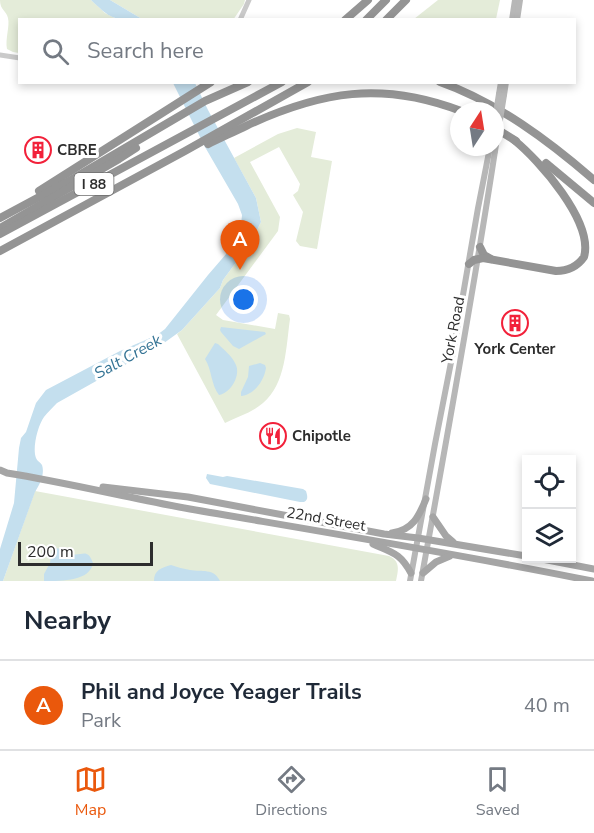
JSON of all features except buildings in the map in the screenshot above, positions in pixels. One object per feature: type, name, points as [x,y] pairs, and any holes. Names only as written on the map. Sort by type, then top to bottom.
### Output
[{"type":"highway","points":[[347,18],[368,0]]},
{"type":"highway","points":[[368,18],[386,0]]},
{"type":"highway","points":[[388,18],[406,0]]},
{"type":"highway","name":"I 88","points":[[0,217],[209,84]]},
{"type":"highway","points":[[0,228],[119,159],[205,101],[243,84]]},
{"type":"highway","name":"I 88","points":[[0,234],[278,84]]},
{"type":"highway","name":"I 88","points":[[0,251],[194,146],[231,129],[305,84]]},
{"type":"highway","points":[[445,84],[465,92],[522,125],[594,180]]},
{"type":"highway","points":[[185,151],[204,147],[231,129],[290,107],[345,94],[404,95],[450,107]]},
{"type":"highway","points":[[0,217],[69,181],[183,115]]},
{"type":"highway","points":[[504,134],[564,177],[594,203]]},
{"type":"highway","points":[[469,264],[478,259],[564,271],[580,263],[587,253],[590,244],[588,226],[573,199],[546,169],[514,140]]},
{"type":"highway","points":[[480,247],[484,255],[494,261]]},
{"type":"main road","points":[[512,18],[515,0]]},
{"type":"main road","points":[[517,18],[520,0]]},
{"type":"main road","name":"York Road","points":[[500,102],[501,84]]},
{"type":"main road","name":"York Road","points":[[500,102],[505,84]]},
{"type":"main road","name":"York Road","points":[[410,581],[489,156]]},
{"type":"main road","name":"York Road","points":[[422,577],[480,247],[490,156]]},
{"type":"main road","name":"22nd Street","points":[[2,472],[186,508],[592,581]]},
{"type":"main road","name":"22nd Street","points":[[56,481],[188,497],[384,534],[429,539],[522,555]]},
{"type":"main road","points":[[384,534],[410,527],[418,517],[426,499]]},
{"type":"main road","points":[[433,517],[442,532],[454,543]]},
{"type":"main road","points":[[363,539],[396,554],[404,561],[411,573]]},
{"type":"main road","points":[[422,577],[436,562],[452,555]]},
{"type":"main road","points":[[563,563],[594,569]]},
{"type":"street","points":[[241,18],[249,0]]},
{"type":"street","points":[[0,55],[18,58]]},
{"type":"green space","points":[[0,0],[91,0],[105,13],[115,18],[18,18],[18,53],[7,49],[8,18]]},
{"type":"green space","points":[[110,0],[245,0],[234,18],[140,18]]},
{"type":"green space","points":[[438,0],[500,0],[496,18],[415,18]]},
{"type":"green space","points":[[297,128],[316,132],[311,157],[332,161],[317,249],[300,246],[296,241],[303,212],[293,195],[298,191],[300,184],[279,147],[250,162],[280,217],[278,231],[216,315],[223,320],[275,329],[278,313],[289,315],[290,319],[284,364],[271,395],[255,409],[225,423],[177,334],[220,288],[223,280],[251,242],[261,222],[256,198],[234,158],[278,134]]},
{"type":"green space","points":[[35,491],[389,556],[397,563],[396,581],[3,581]]},
{"type":"water","points":[[91,0],[110,0],[140,18],[116,18],[104,12]]},
{"type":"water","name":"Salt Creek","points":[[174,84],[195,84],[256,198],[261,222],[251,242],[223,280],[220,288],[182,330],[164,343],[57,403],[44,417],[35,443],[36,458],[43,468],[42,479],[35,492],[3,581],[0,581],[0,549],[14,503],[21,438],[26,432],[36,403],[46,390],[165,329],[240,235],[242,215],[238,204],[205,147]]},
{"type":"water","points":[[221,327],[265,332],[266,334],[239,349],[233,346],[221,332]]},
{"type":"water","points":[[215,343],[230,355],[237,367],[236,377],[231,387],[219,395],[205,359]]},
{"type":"water","points":[[260,363],[266,368],[261,382],[250,393],[241,396],[248,377],[249,366]]},
{"type":"water","points":[[207,474],[303,489],[306,491],[307,498],[306,501],[300,502],[210,484],[206,478]]},
{"type":"water","points":[[56,548],[75,555],[89,555],[93,563],[91,569],[81,577],[74,579],[44,581],[52,550]]},
{"type":"water","points":[[171,565],[188,570],[211,572],[220,581],[154,581],[155,574],[159,570]]},
{"type":"place","name":"CBRE","points":[[38,150]]},
{"type":"place","name":"Phil and Joyce Yeager Trails","points":[[240,270]]},
{"type":"place","name":"York Center","points":[[515,323]]},
{"type":"place","name":"Chipotle","points":[[273,436]]}]
